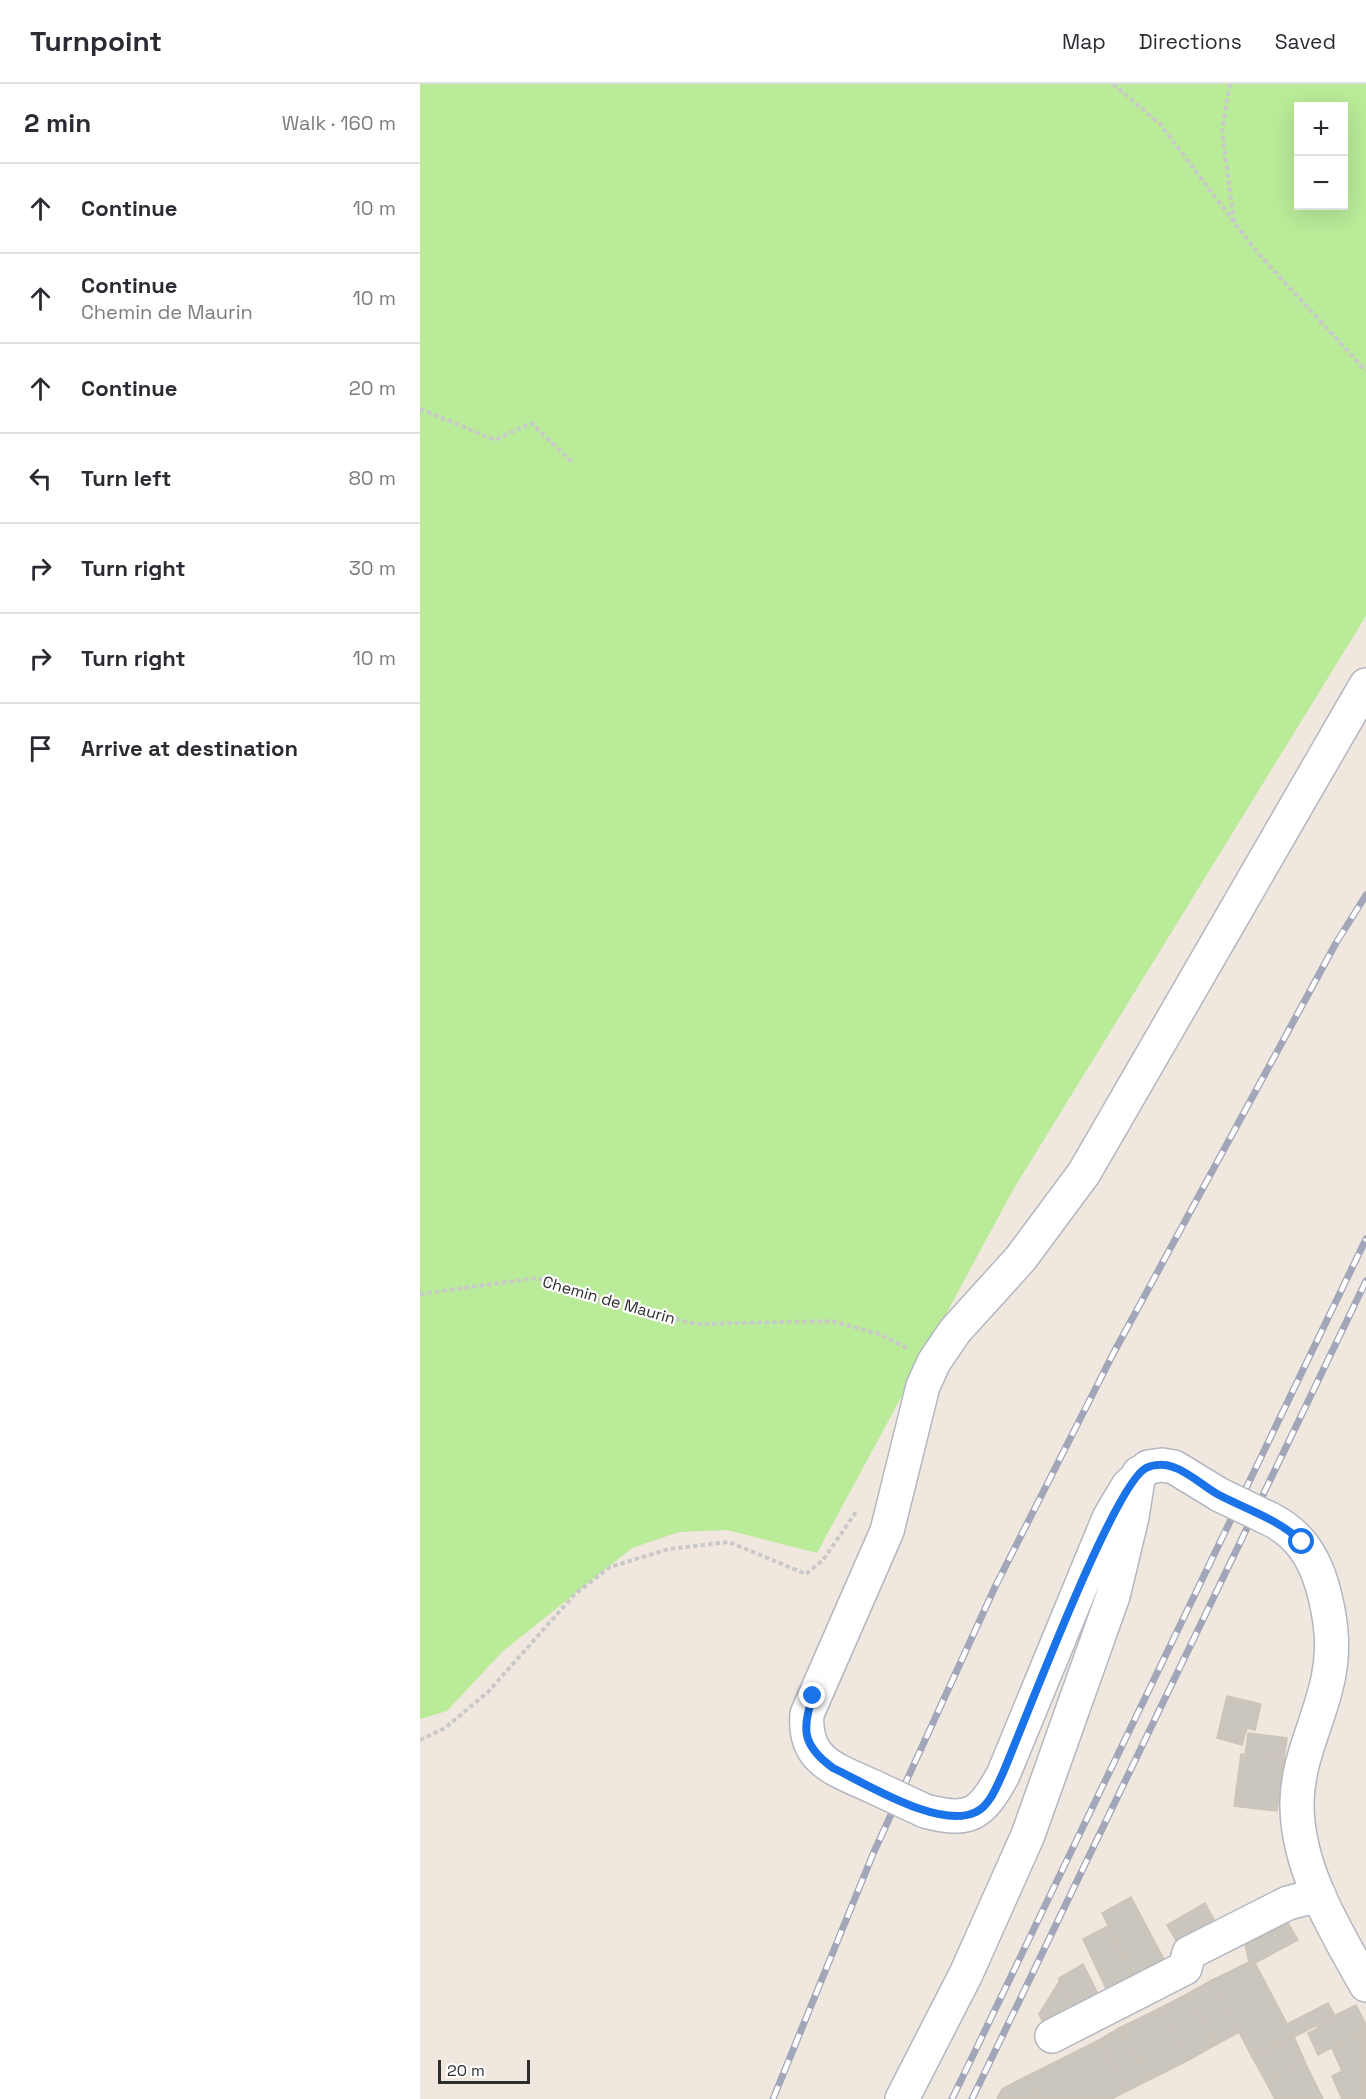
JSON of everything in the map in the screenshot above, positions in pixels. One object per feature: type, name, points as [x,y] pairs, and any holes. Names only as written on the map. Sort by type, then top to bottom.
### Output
[{"type":"street","points":[[1366,685],[1084,1173],[1021,1258],[955,1330],[934,1362],[923,1386],[887,1531],[807,1714],[806,1731],[809,1746],[820,1759],[833,1768],[925,1811],[949,1817],[978,1812],[988,1802],[1002,1775],[1109,1518],[1139,1473],[1148,1467],[1162,1465],[1174,1467],[1220,1495],[1286,1527],[1302,1542],[1313,1558],[1329,1612],[1333,1636],[1328,1681],[1304,1750],[1297,1790],[1299,1827],[1304,1854],[1319,1895],[1366,1985]]},
{"type":"street","points":[[902,2099],[966,1974],[1028,1835],[1113,1596],[1132,1517],[1139,1473]]},
{"type":"street","points":[[1052,2036],[1185,1968],[1189,1953],[1288,1903],[1319,1895]]},
{"type":"path","points":[[1113,84],[1160,124],[1256,251],[1366,370]]},
{"type":"path","points":[[1230,84],[1222,131],[1234,223]]},
{"type":"path","points":[[420,409],[495,440],[531,423],[574,464]]},
{"type":"path","name":"Chemin de Maurin","points":[[420,1294],[537,1278],[616,1305],[696,1324],[831,1321],[879,1334],[934,1362]]},
{"type":"path","points":[[420,1740],[445,1728],[488,1692],[575,1594],[610,1567],[669,1549],[729,1542],[806,1574],[823,1560],[855,1515],[859,1504]]},
{"type":"green space","points":[[420,84],[1366,84],[1366,616],[1013,1190],[817,1553],[727,1530],[679,1532],[632,1548],[502,1652],[447,1711],[420,1719]]},
{"type":"building","points":[[1227,1696],[1261,1704],[1255,1730],[1247,1728],[1242,1745],[1217,1738]]},
{"type":"building","points":[[1248,1733],[1287,1738],[1284,1760],[1245,1755]]},
{"type":"building","points":[[1241,1754],[1284,1760],[1277,1811],[1234,1806]]},
{"type":"building","points":[[1131,1897],[1168,1967],[1137,1983],[1102,1913]]},
{"type":"building","points":[[1205,1903],[1215,1921],[1177,1942],[1167,1925]]},
{"type":"building","points":[[1288,1923],[1298,1940],[1255,1963],[1249,1962],[1245,1945]]},
{"type":"building","points":[[1108,1926],[1137,1983],[1110,1997],[1083,1939]]},
{"type":"building","points":[[1249,1962],[1255,1963],[1294,2037],[1252,2057],[1212,1980]]},
{"type":"building","points":[[1083,1964],[1102,2002],[1077,2015],[1059,1978]]},
{"type":"building","points":[[1059,1978],[1077,2015],[1044,2024],[1039,2014],[1059,1982]]},
{"type":"building","points":[[1212,1980],[1240,2032],[1217,2044],[1187,1994]]},
{"type":"building","points":[[1187,1994],[1217,2044],[1189,2060],[1160,2008]]},
{"type":"building","points":[[1328,2003],[1335,2016],[1294,2037],[1287,2024]]},
{"type":"building","points":[[1356,2005],[1366,2024],[1366,2030],[1318,2055],[1308,2033],[1318,2028],[1316,2025]]},
{"type":"building","points":[[1160,2008],[1189,2060],[1151,2079],[1119,2028]]},
{"type":"building","points":[[1119,2028],[1151,2079],[1127,2091],[1099,2040]]},
{"type":"building","points":[[1366,2030],[1366,2090],[1350,2099],[1342,2099],[1332,2076],[1342,2071],[1332,2048]]},
{"type":"building","points":[[1294,2037],[1305,2062],[1266,2082],[1252,2057]]},
{"type":"building","points":[[1099,2040],[1127,2091],[1112,2099],[1040,2099],[1027,2076]]},
{"type":"building","points":[[1305,2062],[1323,2099],[1275,2099],[1266,2082]]},
{"type":"building","points":[[1027,2076],[1040,2099],[997,2099],[1002,2089]]},
{"type":"building","points":[[1366,2090],[1366,2099],[1350,2099]]},
{"type":"railway","points":[[773,2099],[873,1854],[995,1587],[1113,1354],[1336,943],[1366,895]]},
{"type":"railway","points":[[952,2099],[1366,1239]]},
{"type":"railway","points":[[972,2099],[1366,1281]]},
{"type":"route","points":[[813,1696],[807,1714],[806,1731],[809,1746],[820,1759],[833,1768],[925,1811],[949,1817],[978,1812],[988,1802],[1002,1775],[1109,1518],[1128,1486],[1139,1473],[1148,1467],[1162,1465],[1174,1467],[1220,1495],[1286,1527],[1302,1542]]}]
